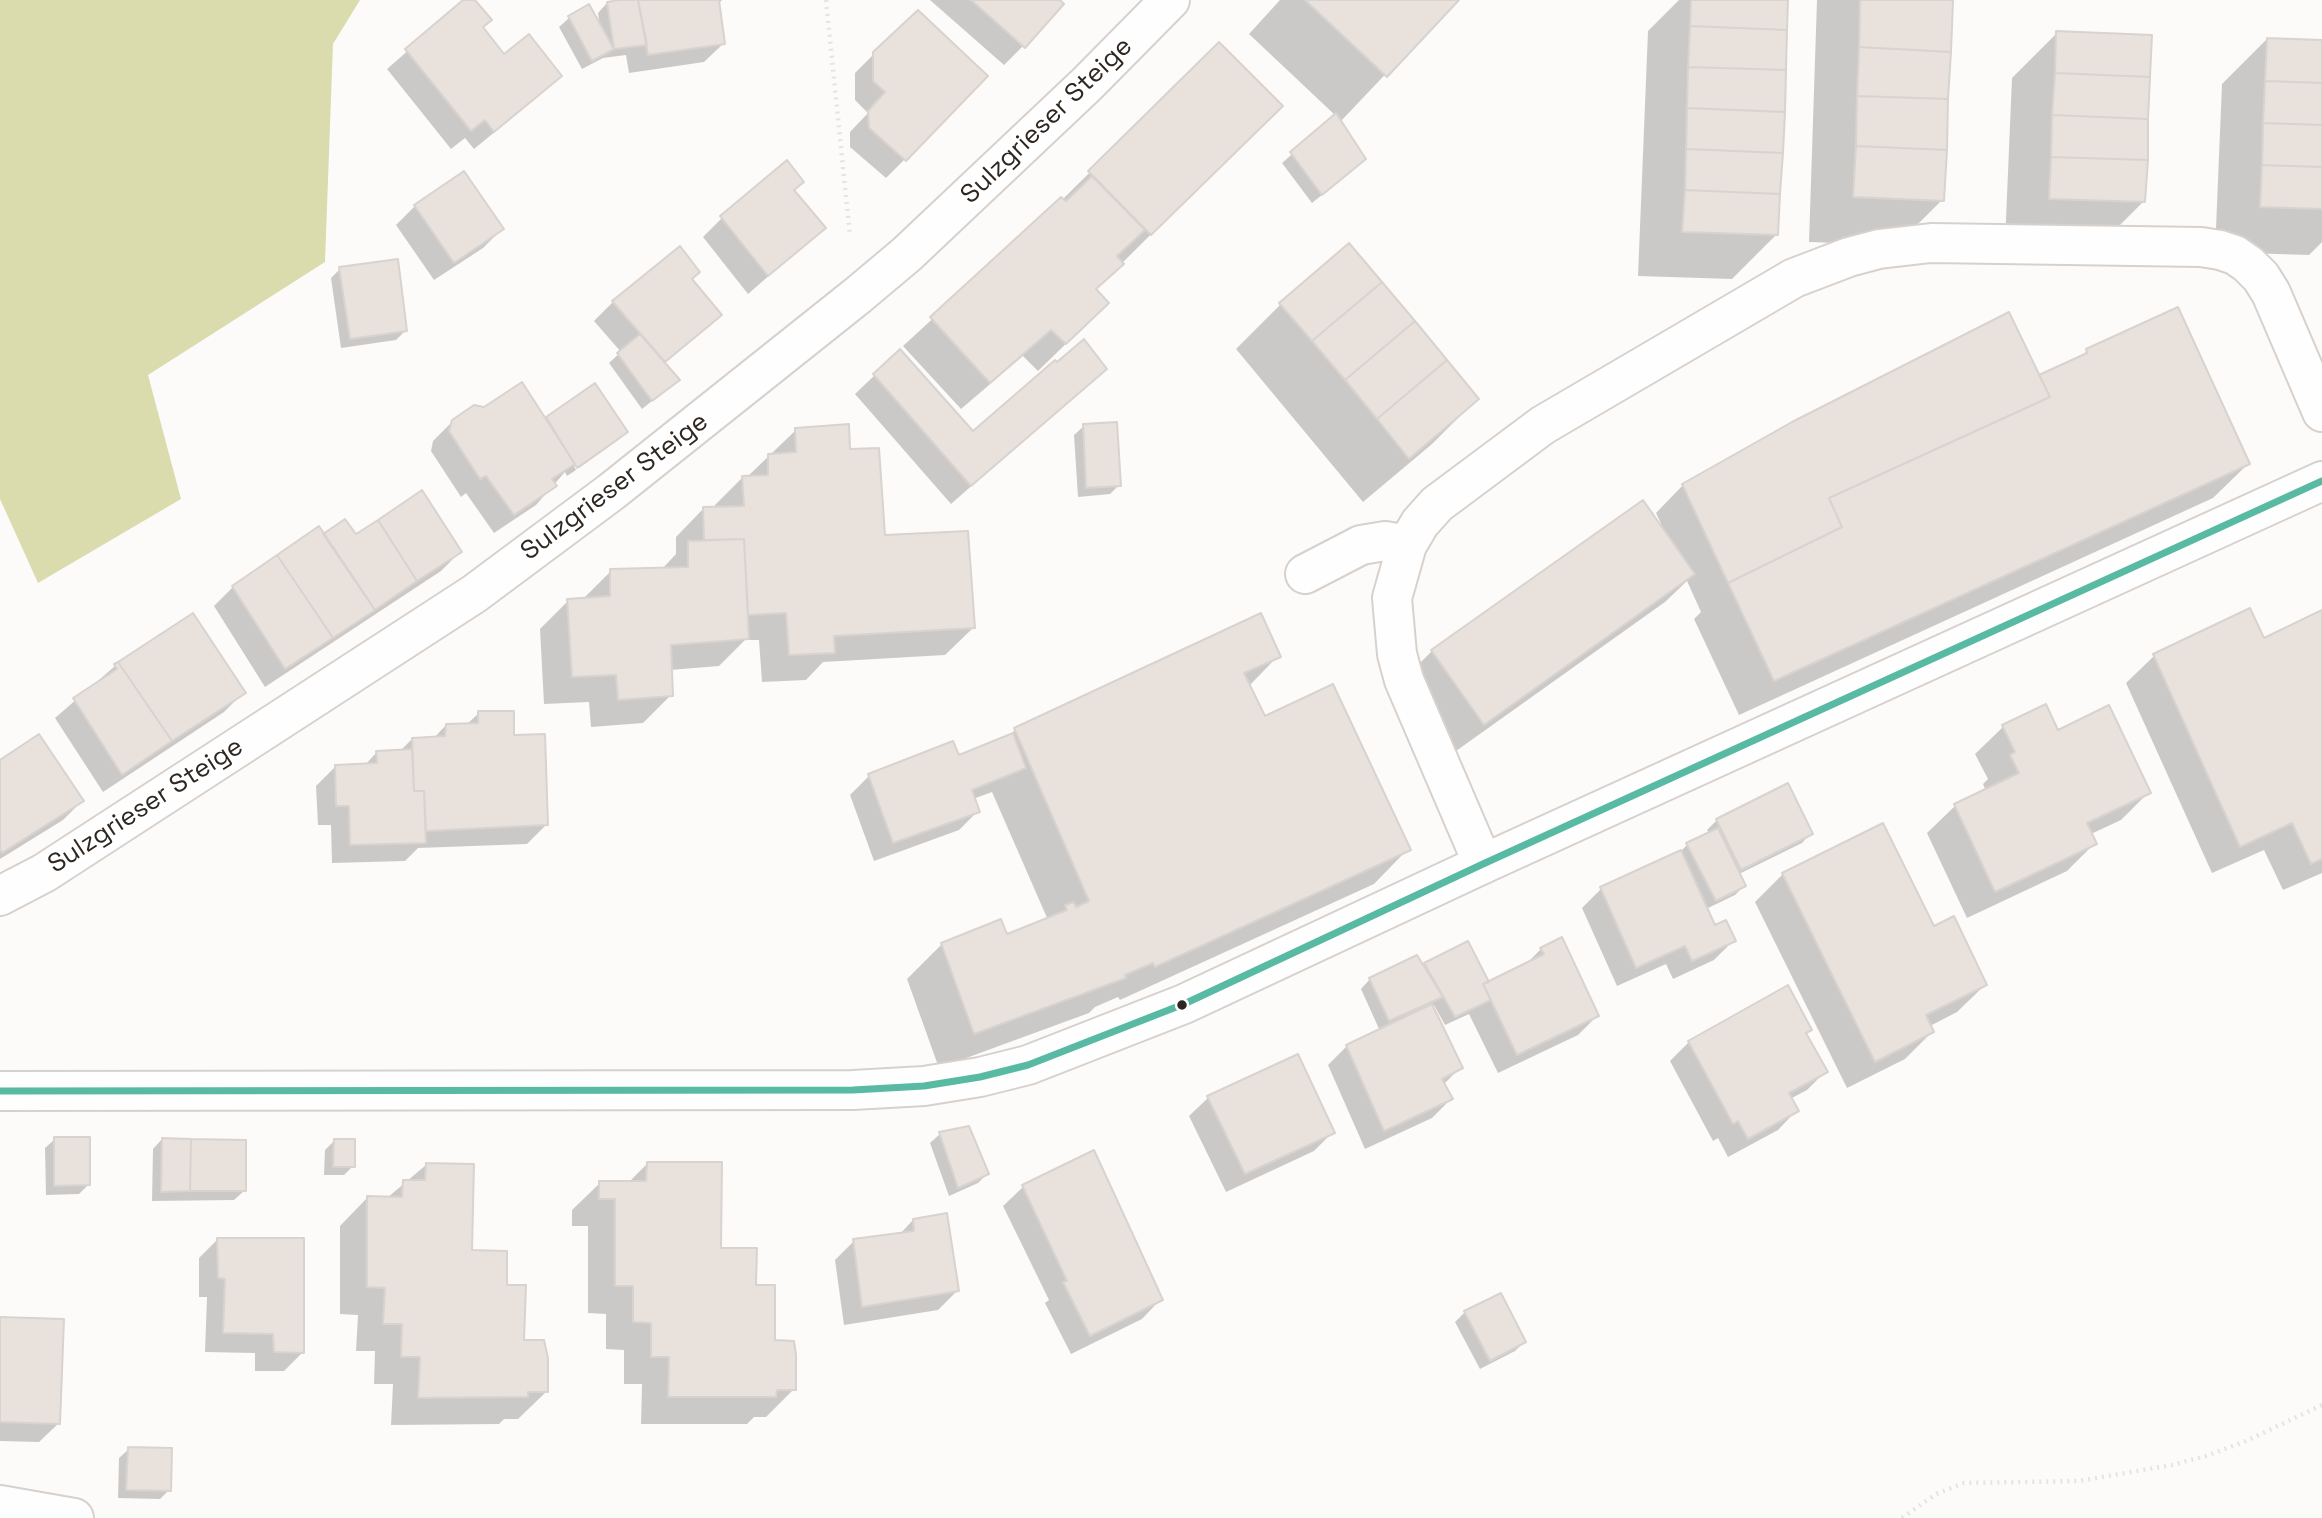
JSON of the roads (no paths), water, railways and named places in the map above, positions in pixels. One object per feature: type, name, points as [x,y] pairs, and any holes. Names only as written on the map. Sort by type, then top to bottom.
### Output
[{"type":"main road","name":"Sulzgrieser Steige","points":[[0,896],[44,873],[474,594],[611,492],[857,296],[978,188],[1170,0]]},
{"type":"main road","points":[[1483,864],[1404,680],[1397,654],[1392,598],[1407,545],[1420,523],[1437,504],[1568,408],[1794,278],[1840,260],[1879,249],[1931,243],[2202,247],[2235,255],[2261,277],[2271,293],[2322,412]]},
{"type":"main road","points":[[0,1091],[853,1090],[924,1086],[980,1077],[1028,1065],[1158,1014],[2322,481]]},
{"type":"main road","points":[[1305,574],[1360,545],[1385,541],[1407,545]]},
{"type":"main road","points":[[0,1504],[74,1518]]}]
